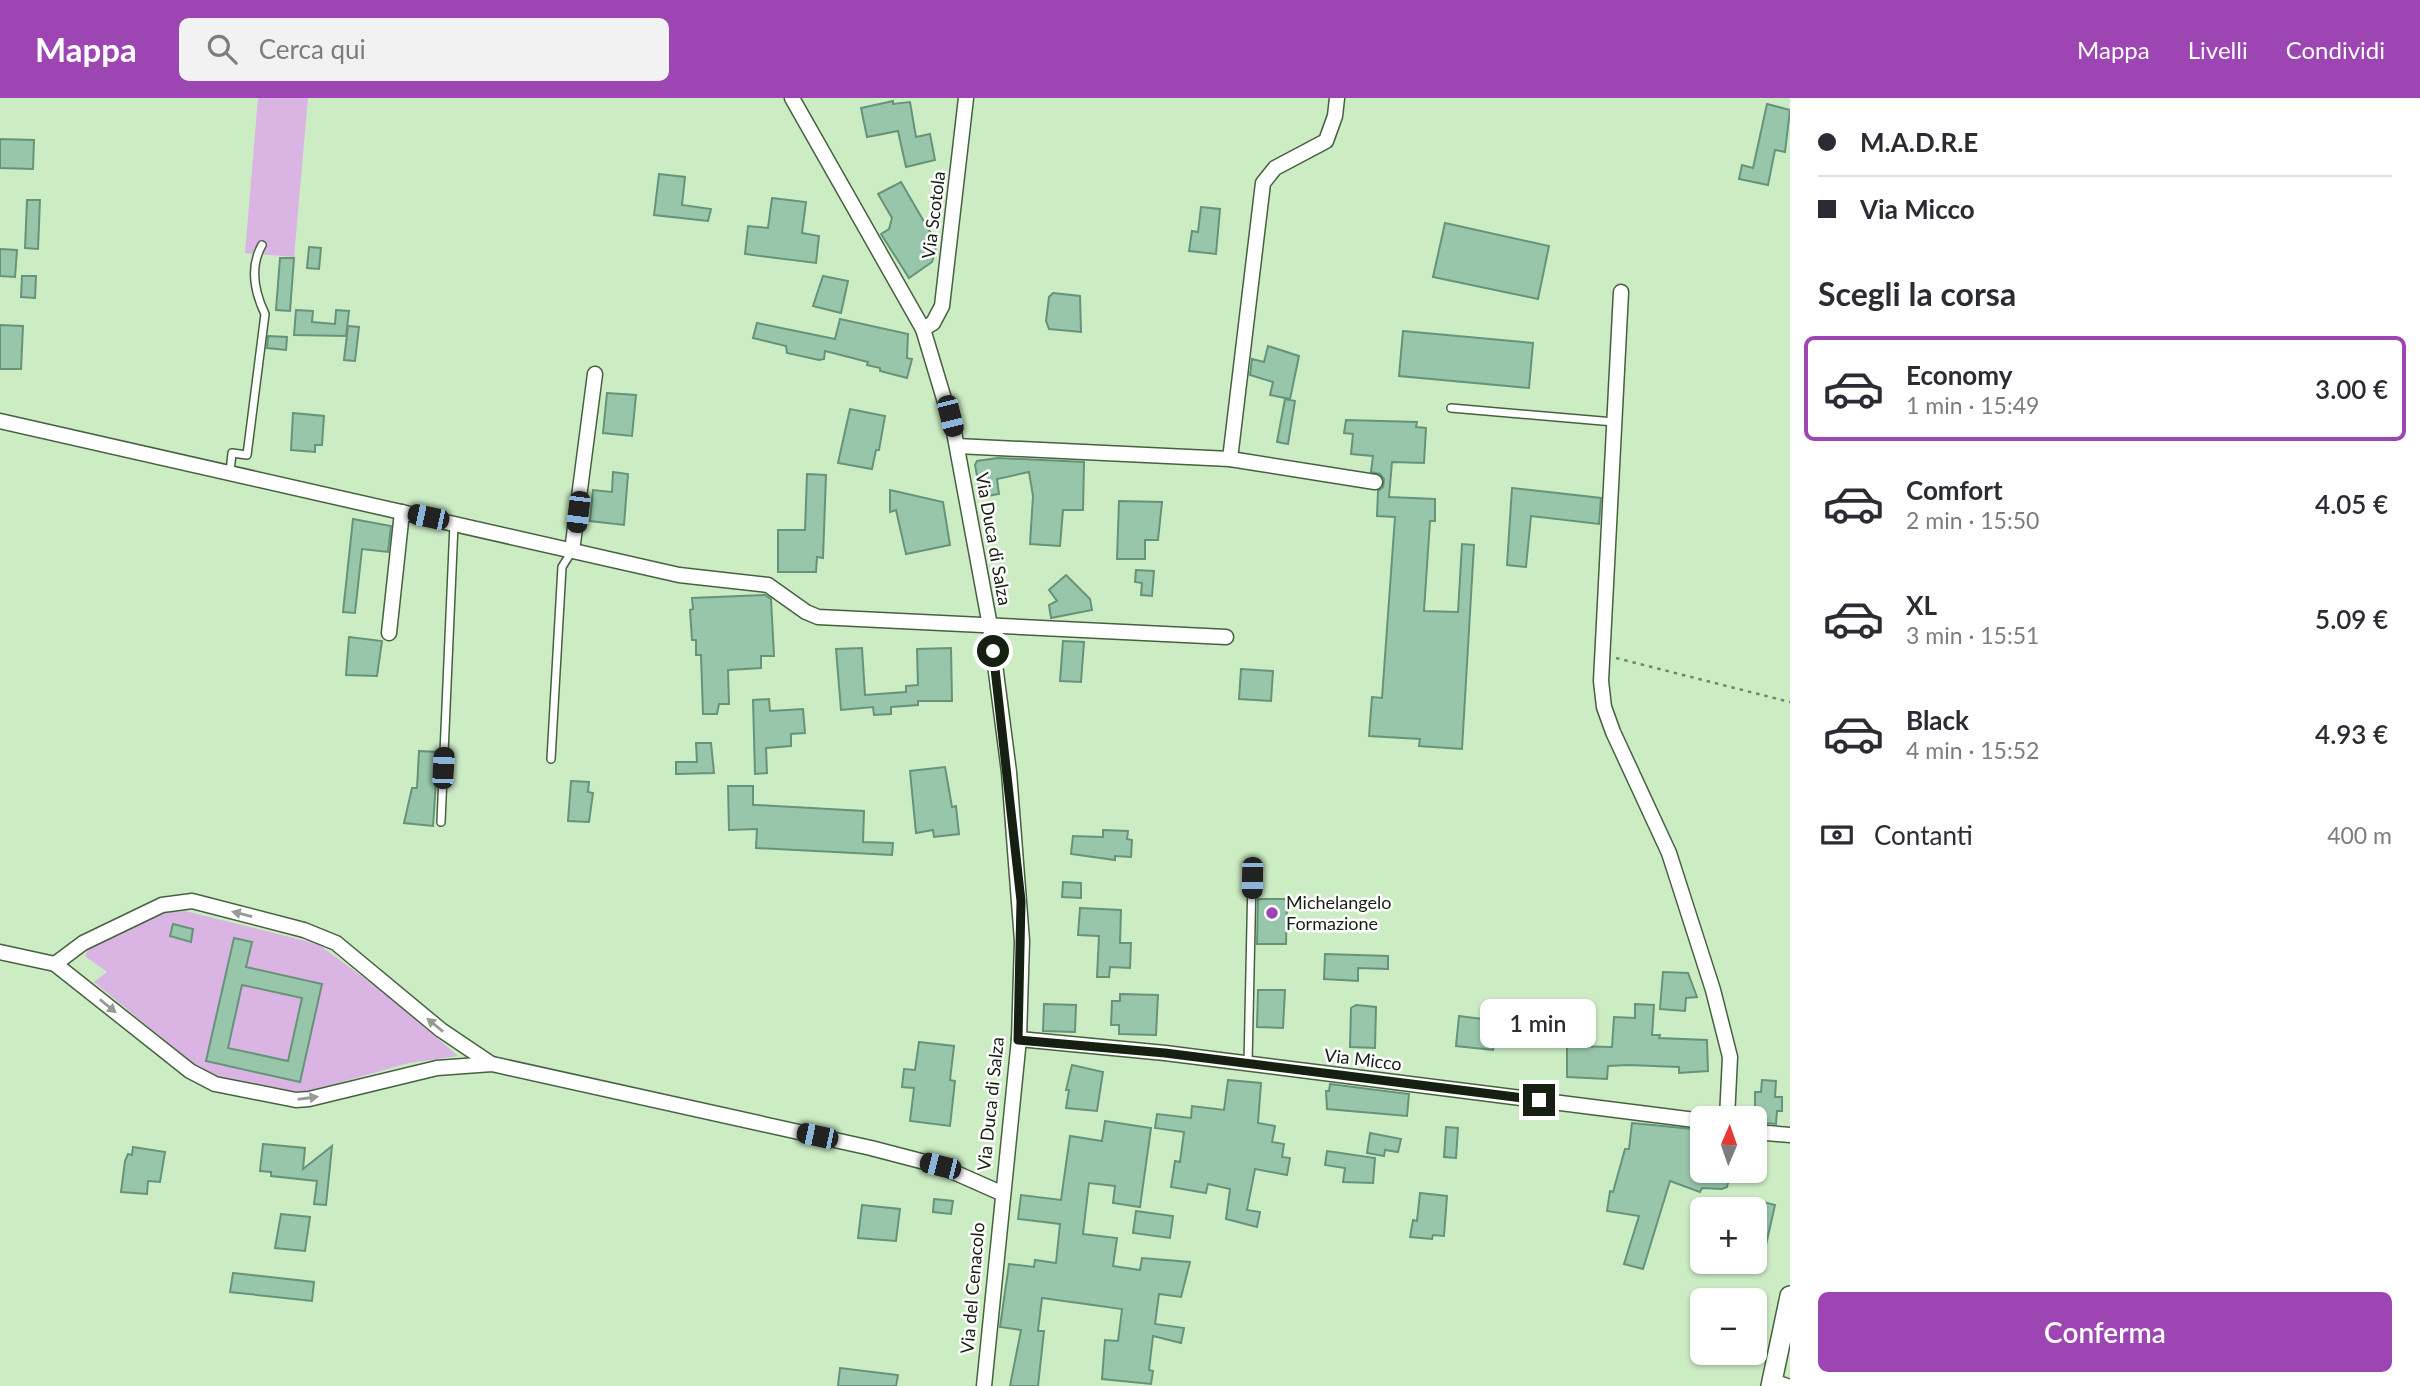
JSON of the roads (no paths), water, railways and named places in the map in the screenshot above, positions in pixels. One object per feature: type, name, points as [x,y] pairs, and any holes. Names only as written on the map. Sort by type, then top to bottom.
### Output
[{"type":"street","name":"Via Duca di Salza","points":[[792,98],[923,330],[947,401],[957,446],[990,626],[1021,901],[1018,1040],[1001,1193]]},
{"type":"street","name":"Via Scotola","points":[[923,330],[933,323],[942,306],[966,98]]},
{"type":"street","points":[[1230,459],[1263,183],[1275,168],[1326,141],[1335,116],[1337,98]]},
{"type":"street","points":[[1621,292],[1602,655],[1605,707],[1613,732],[1669,853],[1713,990],[1730,1057],[1728,1106]]},
{"type":"street","points":[[572,551],[595,373]]},
{"type":"street","points":[[0,421],[679,575],[768,585],[806,612],[818,617],[1226,637]]},
{"type":"street","points":[[957,446],[1230,459],[1375,482]]},
{"type":"street","points":[[389,633],[401,512]]},
{"type":"street","points":[[55,964],[83,943],[162,905],[192,901],[304,930],[336,943],[442,1030],[492,1063]]},
{"type":"street","points":[[0,952],[55,964],[190,1071],[215,1084],[246,1093],[309,1099],[437,1068],[492,1063],[882,1151],[940,1166],[1001,1193]]},
{"type":"street","name":"Via Micco","points":[[1018,1040],[1248,1065],[1690,1119]]},
{"type":"street","points":[[1768,1133],[1790,1135]]},
{"type":"street","name":"Via del Cenacolo","points":[[984,1386],[1001,1193]]},
{"type":"street","points":[[1777,1384],[1790,1296]]},
{"type":"lane","points":[[230,472],[232,453],[247,455],[265,314],[257,302],[254,284],[262,245]]},
{"type":"lane","points":[[1451,408],[1614,422]]},
{"type":"lane","points":[[441,822],[454,523]]},
{"type":"lane","points":[[551,759],[562,567],[572,551]]},
{"type":"lane","points":[[1248,1065],[1252,878]]},
{"type":"place","name":"Michelangelo Formazione","points":[[1272,913]]}]
